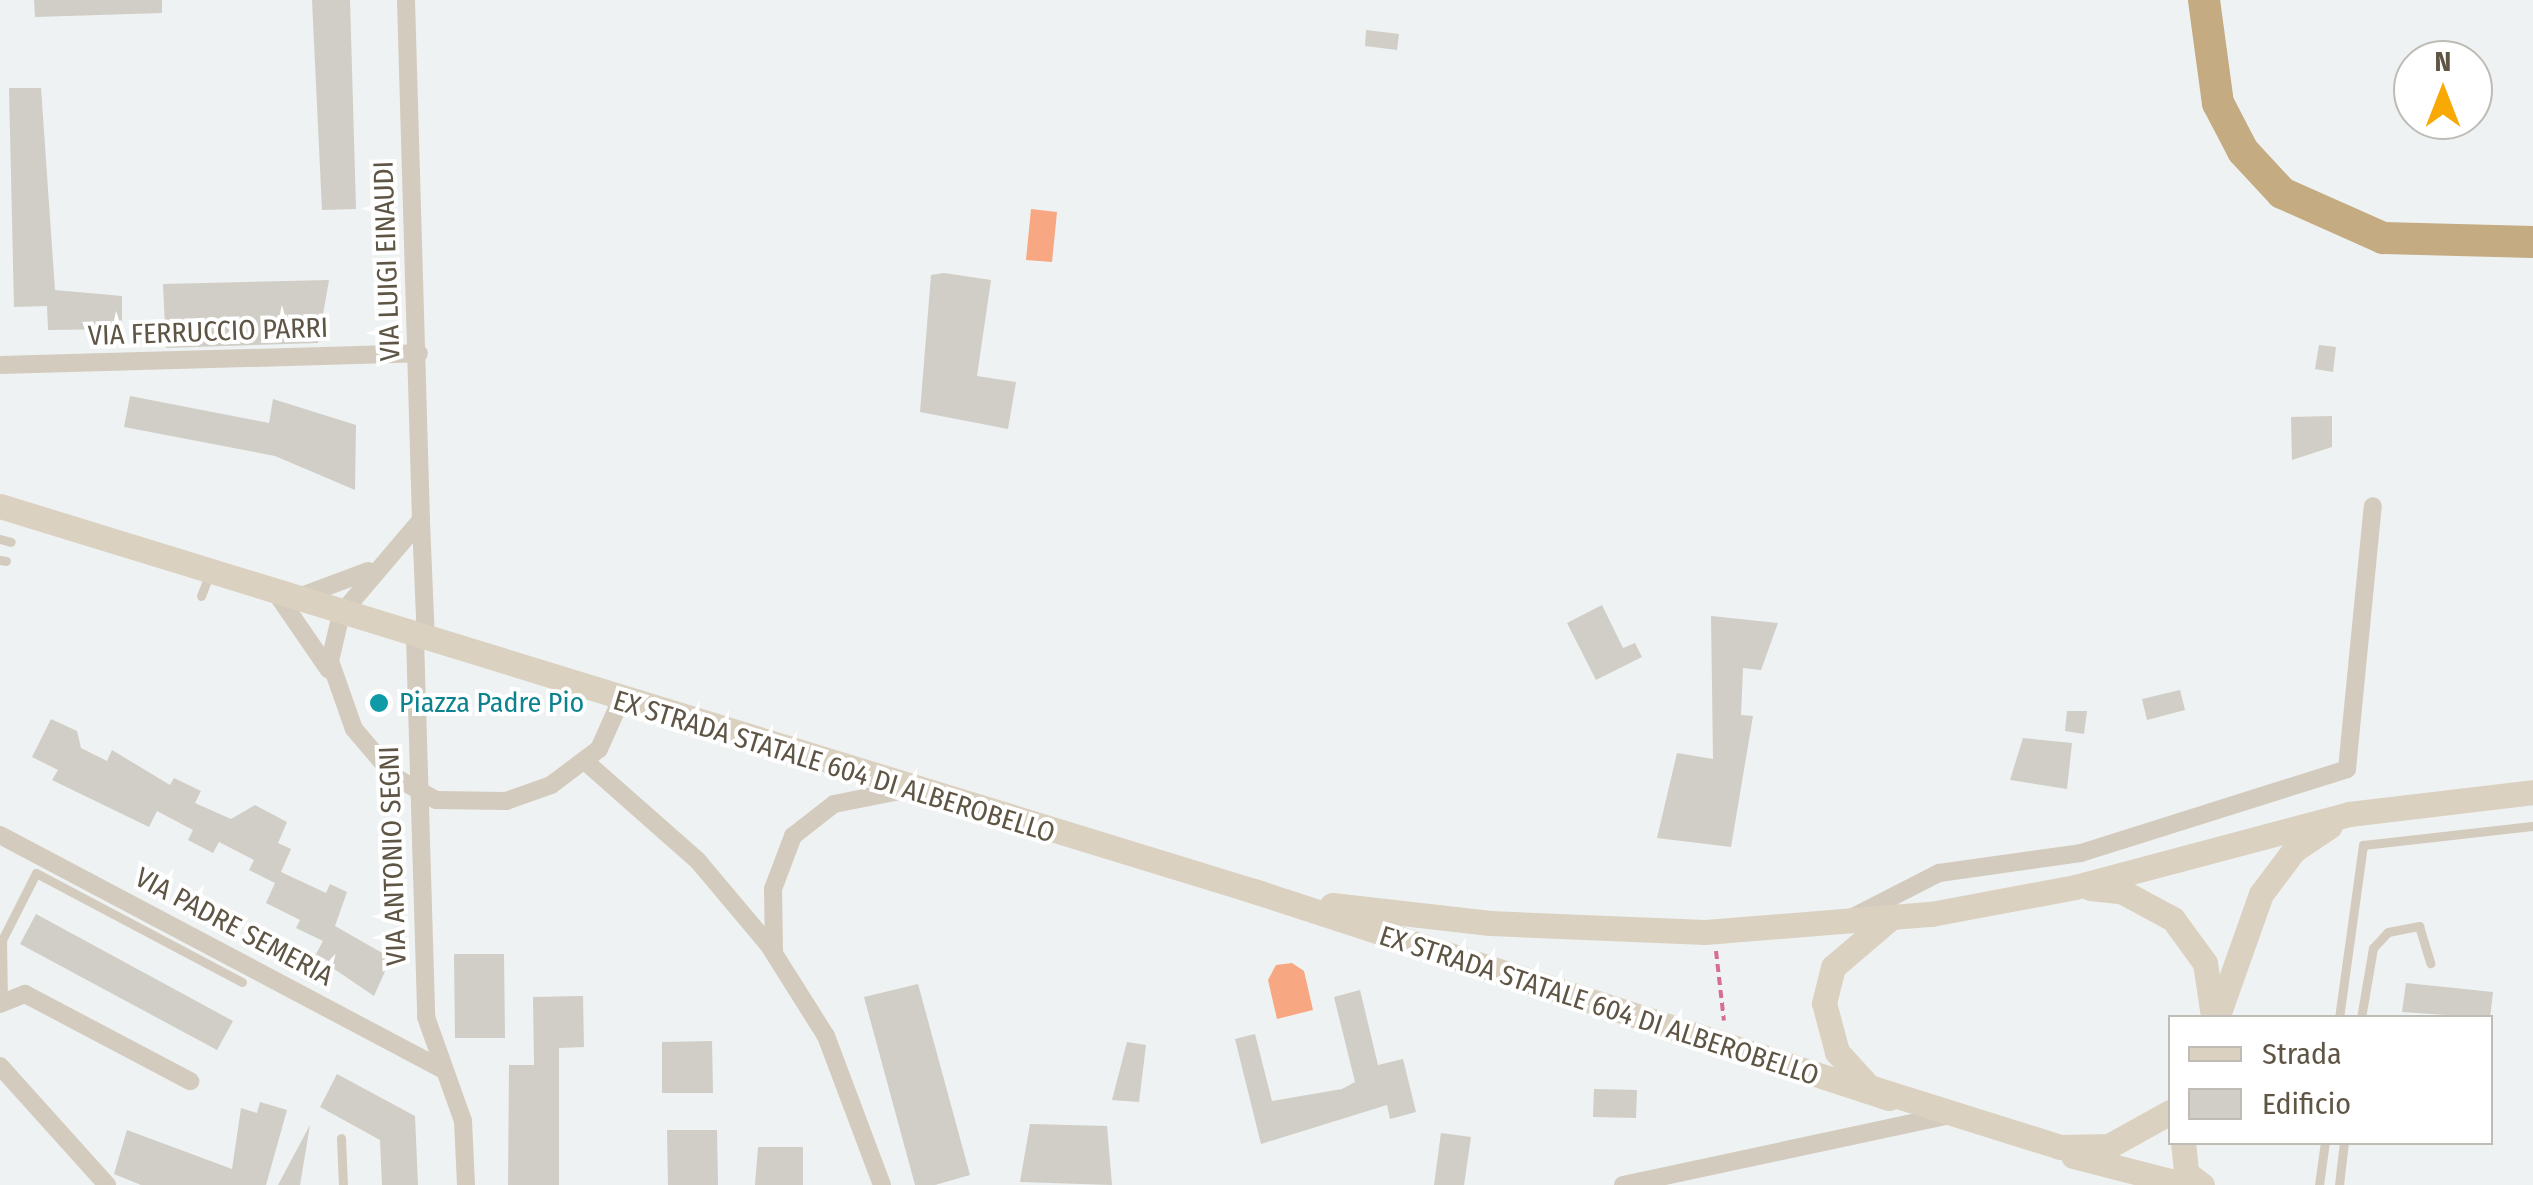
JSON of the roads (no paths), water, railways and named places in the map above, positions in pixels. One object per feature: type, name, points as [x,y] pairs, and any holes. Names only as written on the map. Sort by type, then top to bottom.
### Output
[{"type":"highway","points":[[2204,0],[2218,103],[2243,151],[2282,192],[2383,238],[2526,242]]},
{"type":"main road","name":"EX STRADA STATALE 604 DI ALBEROBELLO","points":[[0,506],[205,584],[285,595],[904,790],[1254,891],[1723,1050],[1946,1116]]},
{"type":"main road","name":"EX STRADA STATALE 604 DI ALBEROBELLO","points":[[1254,891],[1490,923],[1713,931],[1843,922],[2075,887],[2420,802],[2533,792]]},
{"type":"main road","name":"EX STRADA STATALE 604 DI ALBEROBELLO","points":[[2216,1015],[2260,894],[2294,850],[2324,828],[2420,802]]},
{"type":"main road","points":[[2075,887],[2121,891],[2173,919],[2206,963],[2215,1015]]},
{"type":"main road","points":[[1889,1098],[1837,1052],[1824,1002],[1832,967],[1894,917]]},
{"type":"main road","points":[[2020,1141],[2108,1146],[2168,1113]]},
{"type":"main road","points":[[1946,1116],[2020,1141],[2186,1185]]},
{"type":"main road","points":[[2183,1145],[2186,1173],[2202,1185]]},
{"type":"street","name":"VIA LUIGI EINAUDI","points":[[406,0],[418,353],[421,639]]},
{"type":"street","name":"VIA FERRUCCIO PARRI","points":[[0,365],[418,353]]},
{"type":"street","points":[[1843,922],[1939,873],[2082,853],[2346,769],[2373,506]]},
{"type":"street","points":[[332,674],[342,614],[373,568],[421,520]]},
{"type":"street","points":[[373,568],[285,595],[332,674],[354,729],[418,794],[468,804],[521,799],[587,763],[620,702]]},
{"type":"street","name":"VIA ANTONIO SEGNI","points":[[421,639],[418,794],[426,1018],[463,1121],[466,1185]]},
{"type":"street","points":[[587,763],[698,861],[774,952],[826,1036],[882,1185]]},
{"type":"street","points":[[774,952],[773,889],[793,836],[834,804],[904,790]]},
{"type":"street","name":"VIA PADRE SEMERIA","points":[[5,844],[442,1069]]},
{"type":"street","points":[[1,1003],[25,994],[190,1081]]},
{"type":"street","points":[[0,1066],[107,1185]]},
{"type":"street","points":[[1622,1185],[1946,1116]]},
{"type":"lane","points":[[2339,1015],[2363,846],[2532,826]]},
{"type":"lane","points":[[1,1003],[2,940],[36,873],[242,982]]},
{"type":"lane","points":[[2361,1015],[2373,948],[2388,932],[2419,926],[2430,963]]},
{"type":"lane","points":[[342,1138],[343,1185]]},
{"type":"lane","points":[[2319,1185],[2325,1145]]},
{"type":"lane","points":[[2338,1185],[2344,1145]]},
{"type":"place","name":"Piazza Padre Pio","points":[[379,703]]}]
